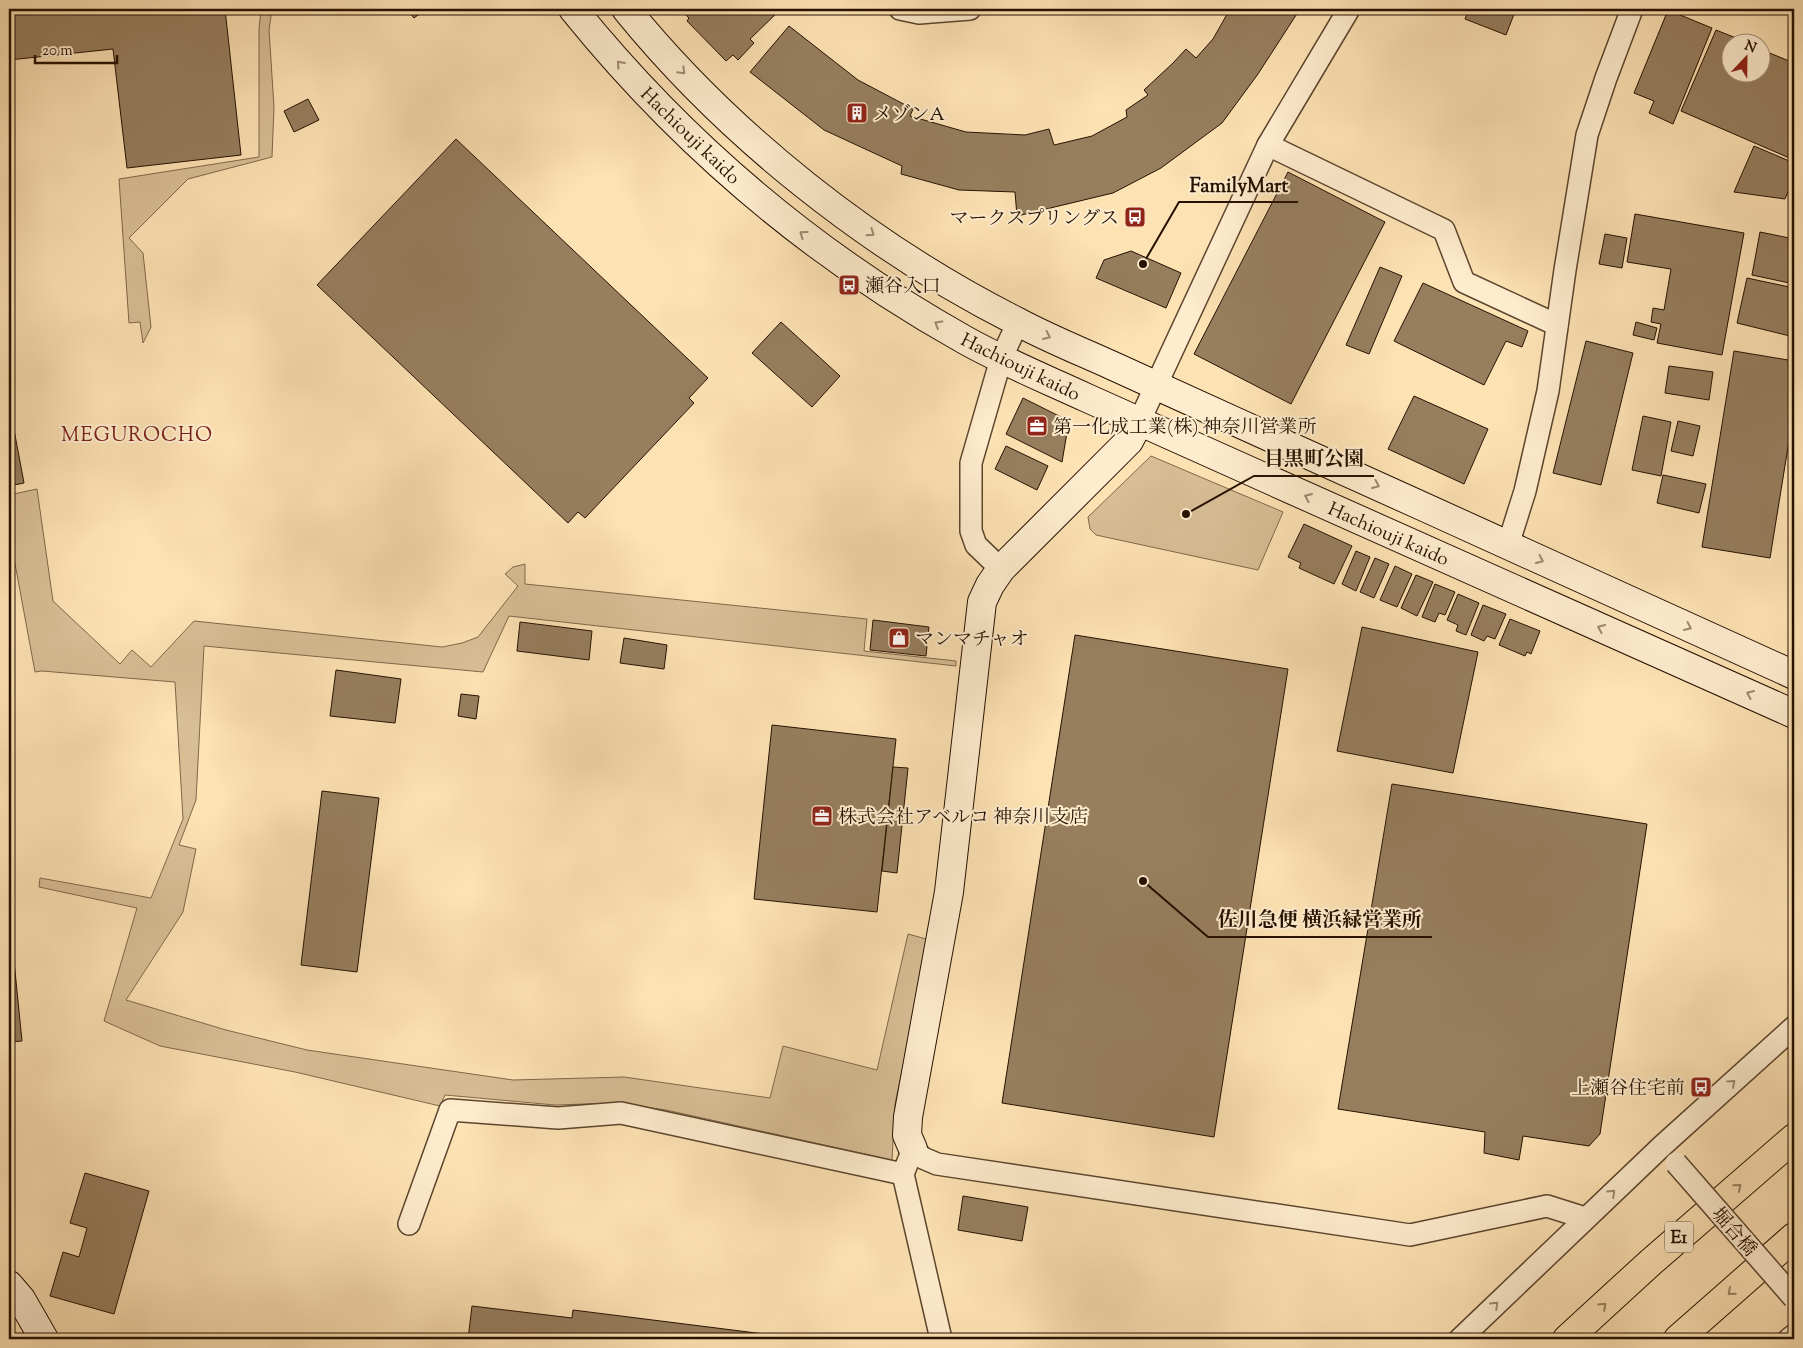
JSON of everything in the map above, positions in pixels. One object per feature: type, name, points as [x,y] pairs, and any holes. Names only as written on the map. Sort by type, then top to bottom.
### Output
[{"type":"highway","name":"E1","points":[[1567,1339],[1651,1262],[1794,1138]]},
{"type":"highway","points":[[1678,1339],[1794,1237]]},
{"type":"street","name":"Hachiouji kaido","points":[[573,9],[644,92],[735,180],[798,231],[844,264],[902,302],[963,338],[1001,359],[1139,422],[1794,714]]},
{"type":"street","name":"Hachiouji kaido","points":[[626,9],[672,62],[711,101],[756,143],[816,192],[869,232],[927,270],[1018,322],[1794,675]]},
{"type":"street","points":[[900,9],[919,13],[970,9]]},
{"type":"street","points":[[941,1339],[908,1162],[908,1116],[949,892],[982,602],[990,585],[1001,569],[1129,441],[1268,145],[1349,9]]},
{"type":"street","points":[[1508,545],[1525,491],[1548,391],[1586,135],[1632,9]]},
{"type":"street","points":[[1268,145],[1444,230],[1464,282],[1557,325]]},
{"type":"street","points":[[1001,569],[976,545],[971,531],[971,463],[1001,359],[1018,322]]},
{"type":"street","points":[[1460,1339],[1662,1146],[1794,1027]]},
{"type":"street","points":[[409,1224],[450,1110],[558,1118],[621,1113],[908,1162],[924,1158],[937,1164],[1410,1235],[1546,1206],[1585,1218]]},
{"type":"street","name":"堀合橋","points":[[1662,1146],[1794,1298]]},
{"type":"street","points":[[9,1284],[21,1300],[44,1339]]},
{"type":"street","points":[[1789,1339],[1794,1335]]},
{"type":"shaded area","points":[[261,9],[272,9],[269,30],[274,107],[272,157],[188,179],[129,238],[143,253],[151,327],[143,343],[140,322],[129,323],[119,179],[259,157],[259,29]]},
{"type":"shaded area","points":[[1151,456],[1283,512],[1258,570],[1096,535],[1090,529],[1088,517]]},
{"type":"shaded area","points":[[37,489],[53,601],[120,664],[132,650],[151,667],[194,621],[442,647],[462,643],[478,637],[518,586],[505,574],[513,567],[525,564],[525,584],[867,619],[864,651],[956,661],[956,666],[509,616],[483,672],[204,646],[196,800],[179,845],[196,849],[183,912],[126,1000],[226,1030],[307,1050],[513,1080],[624,1077],[770,1098],[783,1046],[877,1070],[908,934],[930,940],[895,1104],[892,1160],[666,1110],[617,1103],[555,1105],[445,1095],[440,1106],[295,1072],[160,1046],[104,1021],[137,908],[39,887],[40,878],[151,898],[183,819],[175,682],[35,672],[9,531],[9,495]]},
{"type":"building","points":[[9,9],[225,9],[241,155],[127,168],[113,49],[9,60]]},
{"type":"building","points":[[406,9],[426,9],[414,18]]},
{"type":"building","points":[[680,9],[781,9],[750,39],[754,43],[738,60],[733,55],[726,61],[687,21],[689,18]]},
{"type":"building","name":"メゾンA","points":[[1230,9],[1300,9],[1258,74],[1222,123],[1161,168],[1113,193],[1017,216],[1015,192],[959,190],[901,174],[902,166],[824,130],[750,72],[789,26],[858,80],[913,109],[910,116],[966,132],[1025,135],[1049,129],[1054,145],[1092,136],[1127,117],[1126,110],[1148,95],[1144,90],[1186,49],[1196,58],[1213,39]]},
{"type":"building","points":[[1469,9],[1516,9],[1506,35],[1465,19]]},
{"type":"building","points":[[1668,10],[1712,28],[1673,124],[1649,113],[1654,101],[1634,93]]},
{"type":"building","points":[[1716,30],[1721,32],[1720,82],[1770,82],[1770,53],[1794,63],[1794,160],[1681,111]]},
{"type":"building","points":[[308,99],[319,120],[294,132],[284,111]]},
{"type":"building","points":[[456,139],[708,378],[689,398],[694,403],[585,518],[578,512],[568,523],[317,285]]},
{"type":"building","points":[[1754,146],[1794,163],[1794,177],[1785,199],[1734,192]]},
{"type":"building","points":[[1288,172],[1385,222],[1291,404],[1194,354]]},
{"type":"building","points":[[1635,214],[1744,233],[1722,355],[1657,343],[1661,324],[1651,322],[1653,308],[1664,310],[1671,269],[1627,262]]},
{"type":"building","points":[[1760,232],[1794,239],[1794,284],[1752,275]]},
{"type":"building","points":[[1605,234],[1627,238],[1622,268],[1599,264]]},
{"type":"building","points":[[1131,251],[1181,273],[1166,308],[1096,278],[1104,260]]},
{"type":"building","points":[[1380,267],[1402,276],[1369,354],[1346,345]]},
{"type":"building","points":[[1747,278],[1794,288],[1794,337],[1737,323]]},
{"type":"building","points":[[1423,283],[1528,331],[1522,347],[1506,341],[1484,385],[1394,341]]},
{"type":"building","points":[[781,322],[840,376],[812,407],[752,353]]},
{"type":"building","points":[[1636,322],[1657,328],[1654,340],[1633,335]]},
{"type":"building","points":[[1586,341],[1633,353],[1601,485],[1553,473]]},
{"type":"building","points":[[1734,351],[1794,361],[1794,410],[1770,558],[1702,547]]},
{"type":"building","points":[[1669,366],[1713,372],[1709,400],[1665,393]]},
{"type":"building","points":[[1414,396],[1488,429],[1464,484],[1388,449]]},
{"type":"building","points":[[1023,398],[1069,421],[1062,462],[1006,434]]},
{"type":"building","points":[[9,403],[24,483],[9,486]]},
{"type":"building","points":[[1643,416],[1671,422],[1661,476],[1632,470]]},
{"type":"building","points":[[1678,421],[1700,426],[1693,456],[1671,451]]},
{"type":"building","points":[[1006,446],[1048,466],[1037,490],[995,469]]},
{"type":"building","points":[[1663,475],[1706,484],[1699,513],[1657,503]]},
{"type":"building","points":[[1304,524],[1352,546],[1334,584],[1299,568],[1301,563],[1288,557]]},
{"type":"building","points":[[1356,551],[1370,557],[1356,591],[1342,584]]},
{"type":"building","points":[[1375,558],[1389,564],[1374,598],[1360,592]]},
{"type":"building","points":[[1395,566],[1412,574],[1397,607],[1380,600]]},
{"type":"building","points":[[1416,575],[1433,582],[1417,616],[1401,608]]},
{"type":"building","points":[[1435,584],[1455,592],[1445,615],[1439,613],[1435,622],[1422,617]]},
{"type":"building","points":[[1458,594],[1479,603],[1466,635],[1456,631],[1458,625],[1447,620]]},
{"type":"building","points":[[1483,605],[1506,614],[1495,639],[1487,636],[1484,641],[1471,635]]},
{"type":"building","points":[[1510,619],[1540,631],[1531,654],[1527,652],[1525,656],[1499,645]]},
{"type":"building","name":"マンマチャオ","points":[[873,620],[929,627],[926,656],[870,650]]},
{"type":"building","points":[[520,622],[592,631],[589,660],[517,651]]},
{"type":"building","points":[[1362,627],[1478,652],[1453,773],[1337,751]]},
{"type":"building","points":[[1075,635],[1288,669],[1214,1137],[1002,1103]]},
{"type":"building","points":[[624,638],[667,645],[664,669],[620,663]]},
{"type":"building","points":[[336,670],[401,679],[395,723],[330,716]]},
{"type":"building","points":[[461,694],[479,696],[476,719],[458,716]]},
{"type":"building","points":[[772,725],[896,739],[877,912],[754,899]]},
{"type":"building","points":[[893,767],[908,768],[897,873],[882,871]]},
{"type":"building","points":[[1392,784],[1647,824],[1600,1134],[1589,1146],[1523,1136],[1519,1160],[1484,1153],[1485,1132],[1338,1109]]},
{"type":"building","points":[[322,791],[379,798],[357,972],[301,965]]},
{"type":"building","points":[[14,961],[22,1041],[9,1042],[9,962]]},
{"type":"building","points":[[85,1173],[149,1191],[114,1314],[50,1296],[63,1252],[79,1257],[87,1228],[70,1223]]},
{"type":"building","points":[[963,1196],[1028,1207],[1022,1241],[958,1230]]},
{"type":"building","points":[[472,1306],[572,1318],[573,1310],[804,1339],[468,1339]]},
{"type":"place","name":"メゾンA","points":[[857,113]]},
{"type":"place","name":"マークスプリングス","points":[[1135,217]]},
{"type":"place","name":"FamilyMart","points":[[1143,264]]},
{"type":"place","name":"瀬谷入口","points":[[849,285]]},
{"type":"place","name":"第一化成工業(株) 神奈川営業所","points":[[1037,426]]},
{"type":"place","name":"目黒町公園","points":[[1186,514]]},
{"type":"place","name":"マンマチャオ","points":[[899,638]]},
{"type":"place","name":"株式会社アベルコ 神奈川支店","points":[[822,816]]},
{"type":"place","name":"佐川急便 横浜緑営業所","points":[[1143,881]]},
{"type":"place","name":"上瀬谷住宅前","points":[[1701,1087]]},
{"type":"district","name":"MEGUROCHO","points":[[137,434]]}]
